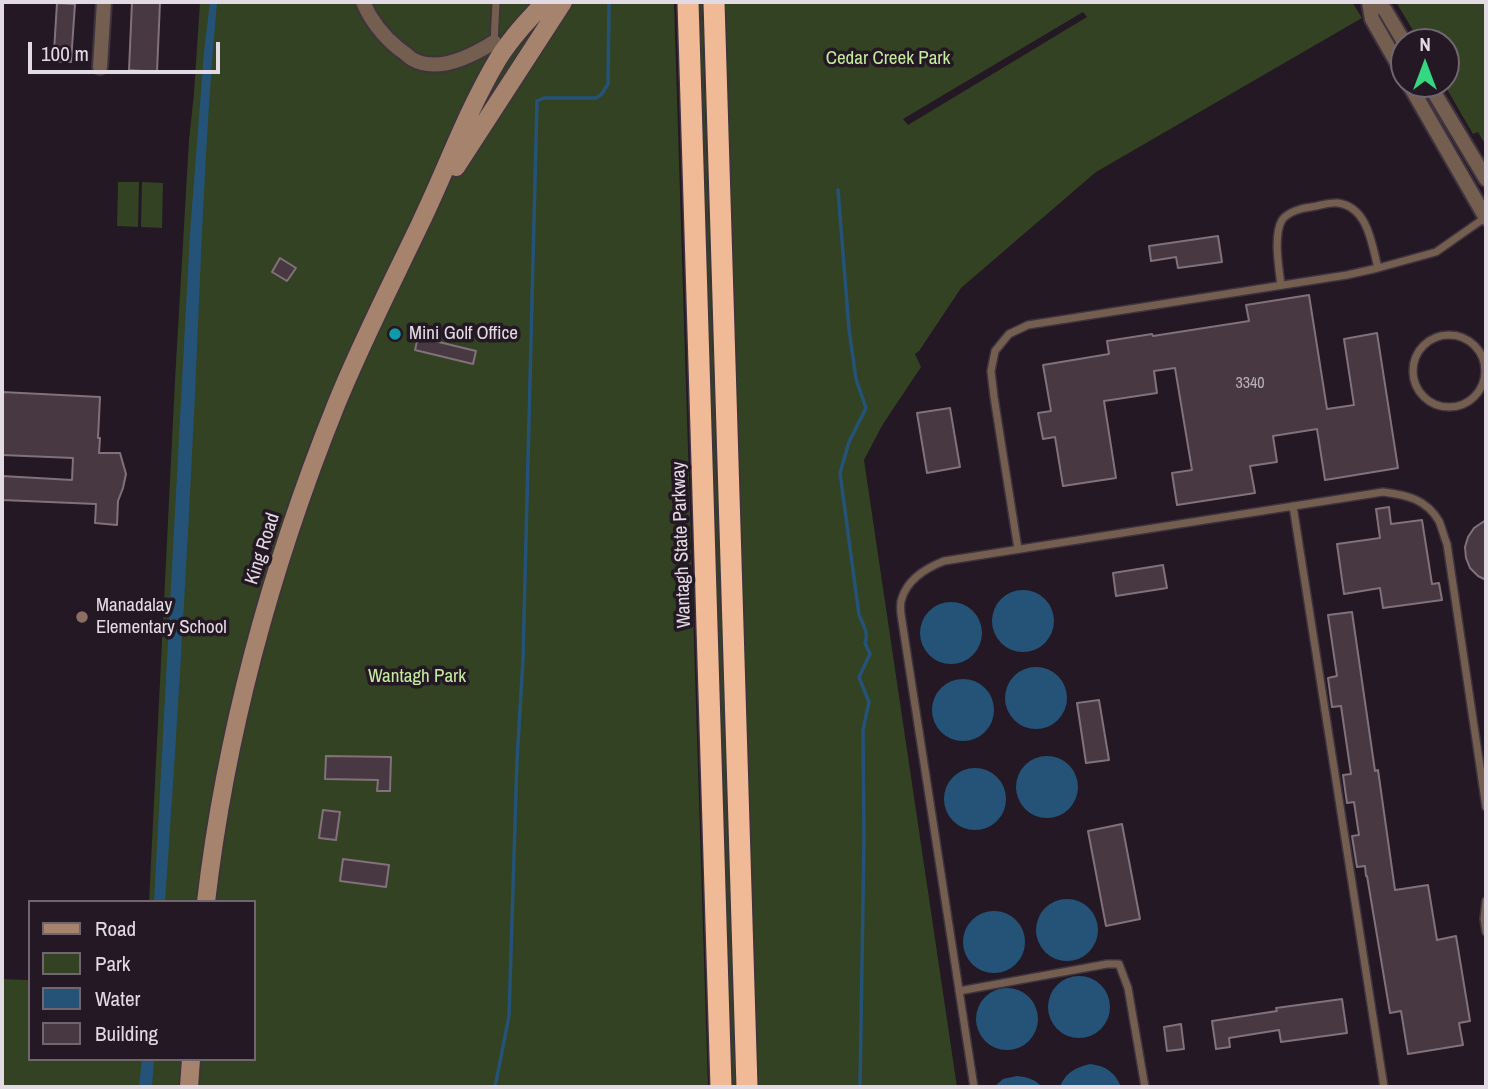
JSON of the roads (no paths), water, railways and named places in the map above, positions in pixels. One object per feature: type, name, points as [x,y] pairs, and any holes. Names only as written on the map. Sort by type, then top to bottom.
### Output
[{"type":"highway","name":"Wantagh State Parkway","points":[[688,2],[721,1087]]},
{"type":"highway","points":[[714,2],[747,1087]]},
{"type":"street","points":[[100,67],[104,2]]},
{"type":"street","points":[[363,2],[379,31],[414,60],[429,64],[455,62],[494,42]]},
{"type":"street","name":"King Road","points":[[206,900],[233,739],[276,574],[337,404],[469,115],[513,38],[545,2]]},
{"type":"street","name":"King Road","points":[[419,227],[563,2]]},
{"type":"street","points":[[1368,2],[1372,19],[1390,50]]},
{"type":"street","points":[[1375,2],[1385,10],[1396,28]]},
{"type":"street","points":[[1417,98],[1486,218]]},
{"type":"street","points":[[1437,98],[1486,179]]},
{"type":"street","points":[[189,1087],[191,1061]]},
{"type":"lane","points":[[491,73],[496,2]]},
{"type":"lane","points":[[1281,285],[1278,235],[1282,220],[1293,211],[1305,208],[1337,203],[1351,208],[1362,217],[1378,268]]},
{"type":"lane","points":[[1018,549],[991,371],[995,351],[1009,334],[1028,325],[1378,268],[1436,252],[1486,218]]},
{"type":"lane","points":[[1455,335],[1466,339],[1484,355],[1486,379],[1481,390],[1463,405],[1439,407],[1419,393],[1412,369],[1415,357],[1431,339],[1455,335]]},
{"type":"lane","points":[[974,1087],[902,621],[901,600],[911,582],[925,569],[944,561],[1384,492],[1406,495],[1424,503],[1438,521],[1447,544],[1486,807]]},
{"type":"lane","points":[[1293,506],[1384,1087]]},
{"type":"lane","points":[[1486,901],[1486,932]]},
{"type":"lane","points":[[959,991],[1119,964],[1128,988],[1145,1087]]},
{"type":"water","points":[[210,2],[217,2],[206,149],[192,457],[165,900],[154,900],[190,233]]},
{"type":"water","points":[[1017,590],[1029,590],[1045,599],[1052,609],[1052,633],[1045,643],[1029,652],[1017,652],[1006,647],[997,638],[992,627],[992,615],[997,604],[1006,595]]},
{"type":"water","points":[[945,602],[957,602],[973,611],[980,621],[980,645],[973,655],[957,664],[945,664],[934,659],[925,650],[920,639],[920,627],[925,616],[934,607]]},
{"type":"water","points":[[1036,667],[1048,669],[1058,676],[1065,686],[1065,710],[1058,720],[1048,727],[1036,729],[1024,727],[1014,720],[1007,710],[1005,698],[1007,686],[1014,676],[1024,669]]},
{"type":"water","points":[[963,679],[975,681],[985,688],[992,698],[992,722],[985,732],[975,739],[963,741],[951,739],[941,732],[934,722],[932,710],[934,698],[941,688],[951,681]]},
{"type":"water","points":[[1041,756],[1053,756],[1069,765],[1076,775],[1076,799],[1069,809],[1053,818],[1041,818],[1030,813],[1021,804],[1016,793],[1016,781],[1021,770],[1030,761]]},
{"type":"water","points":[[969,768],[981,768],[997,777],[1004,787],[1004,811],[997,821],[981,830],[969,830],[958,825],[949,816],[944,805],[944,793],[949,782],[958,773]]},
{"type":"water","points":[[1061,899],[1073,899],[1089,908],[1096,918],[1096,942],[1089,952],[1073,961],[1061,961],[1050,956],[1041,947],[1036,936],[1036,924],[1041,913],[1050,904]]},
{"type":"water","points":[[988,911],[1000,911],[1016,920],[1023,930],[1023,954],[1016,964],[1000,973],[988,973],[977,968],[968,959],[963,948],[963,936],[968,925],[977,916]]},
{"type":"water","points":[[1079,976],[1091,978],[1101,985],[1108,995],[1108,1019],[1101,1029],[1091,1036],[1079,1038],[1067,1036],[1057,1029],[1050,1019],[1048,1007],[1050,995],[1057,985],[1067,978]]},
{"type":"water","points":[[1007,988],[1019,990],[1029,997],[1036,1007],[1036,1031],[1029,1041],[1019,1048],[1007,1050],[995,1048],[985,1041],[978,1031],[976,1019],[978,1007],[985,997],[995,990]]},
{"type":"water","points":[[142,1061],[154,1061],[152,1087],[139,1087]]},
{"type":"water","points":[[1090,1064],[1109,1071],[1121,1087],[1060,1087],[1072,1071]]},
{"type":"water","points":[[1017,1076],[1031,1079],[1042,1087],[994,1087],[1003,1079]]},
{"type":"waterway","points":[[495,1087],[509,1016],[523,659],[537,101],[544,98],[596,98],[601,95],[608,84],[609,2]]},
{"type":"waterway","points":[[838,190],[849,329],[856,379],[866,408],[849,442],[840,473],[859,615],[870,654],[859,677],[869,702],[863,730],[860,1087]]},
{"type":"place","name":"Mini Golf Office","points":[[395,334]]},
{"type":"place","name":"Manadalay Elementary School","points":[[82,617]]},
{"type":"park label","name":"Cedar Creek Park","points":[[888,59]]},
{"type":"park label","name":"Wantagh Park","points":[[417,677]]}]
